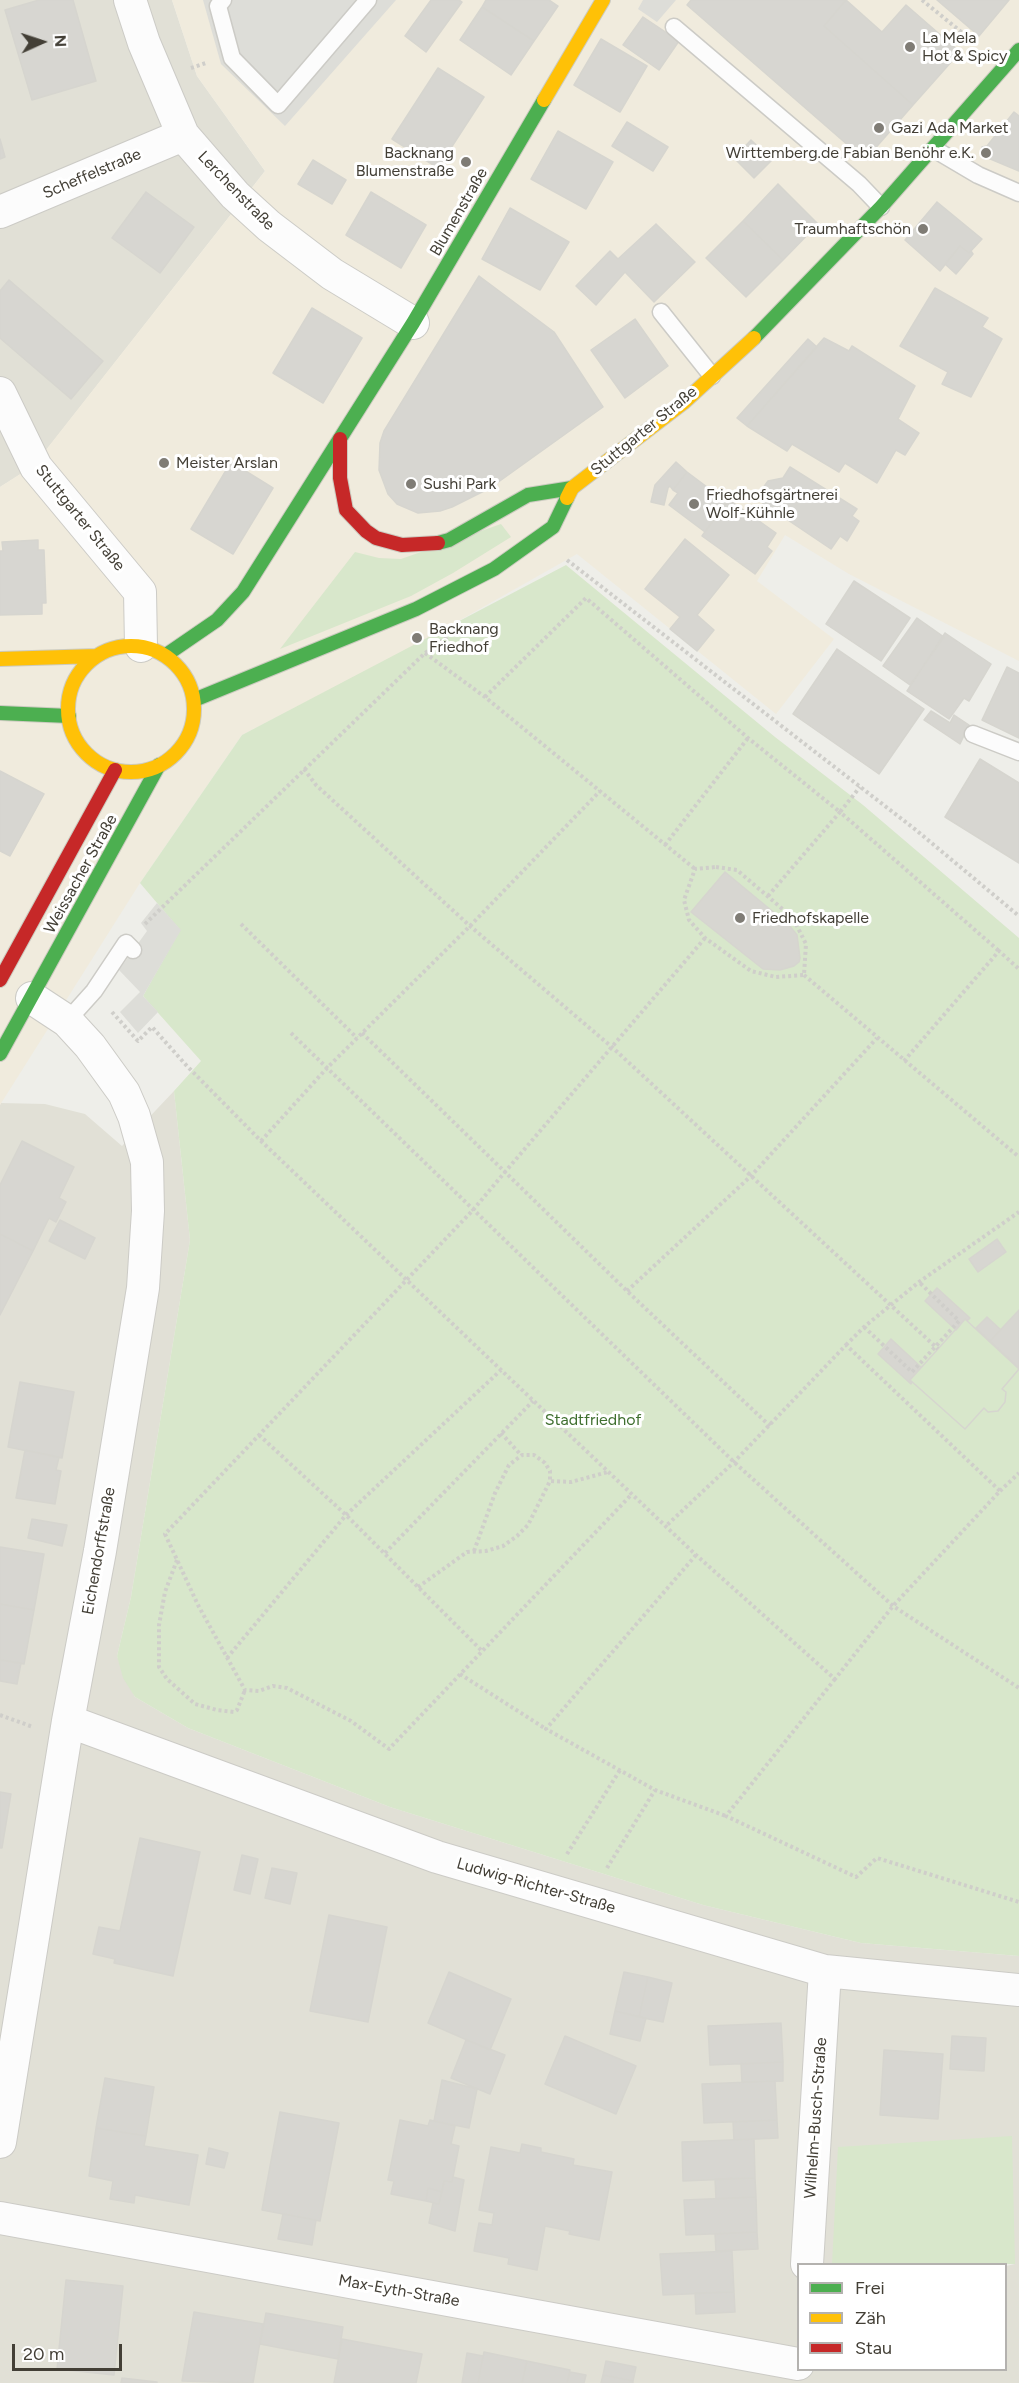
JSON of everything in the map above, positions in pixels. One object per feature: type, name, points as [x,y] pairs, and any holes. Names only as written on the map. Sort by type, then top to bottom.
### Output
[{"type":"street","name":"Lerchenstraße","points":[[130,0],[144,43],[183,135],[235,195],[269,226],[332,274],[413,323]]},
{"type":"street","name":"Blumenstraße","points":[[153,651],[217,620],[243,592],[413,323],[603,0]]},
{"type":"street","name":"Stuttgarter Straße","points":[[194,700],[416,609],[494,569],[554,528],[572,488],[683,403],[772,322],[934,149],[1019,50]]},
{"type":"street","name":"Scheffelstraße","points":[[0,213],[183,135]]},
{"type":"street","name":"Stuttgarter Straße","points":[[0,393],[36,467],[140,592],[153,651]]},
{"type":"street","points":[[340,439],[340,478],[346,510],[376,538],[402,545],[433,544],[449,540],[528,495],[572,488]]},
{"type":"street","points":[[125,646],[153,651],[184,675],[194,700],[193,720],[187,738],[175,754],[159,765],[145,770],[116,770],[99,763],[84,751],[74,735],[69,716],[69,699],[74,682],[84,667],[110,649],[125,646]]},
{"type":"street","points":[[0,658],[97,656]]},
{"type":"street","points":[[0,713],[69,716]]},
{"type":"street","name":"Weissacher Straße","points":[[0,1054],[159,765]]},
{"type":"street","name":"Weissacher Straße","points":[[32,998],[0,979],[116,770]]},
{"type":"street","name":"Eichendorffstraße","points":[[0,2142],[68,1721],[100,1551],[143,1288],[148,1211],[147,1162],[134,1116],[124,1093],[90,1046],[67,1021],[32,998]]},
{"type":"street","name":"Ludwig-Richter-Straße","points":[[68,1721],[436,1857],[825,1971],[1019,1990]]},
{"type":"street","name":"Wilhelm-Busch-Straße","points":[[807,2263],[825,1971]]},
{"type":"street","name":"Max-Eyth-Straße","points":[[0,2218],[797,2364]]},
{"type":"lane","points":[[223,0],[218,6],[232,58],[278,105],[368,0]]},
{"type":"lane","points":[[674,27],[859,184],[881,207]]},
{"type":"lane","points":[[934,149],[978,175],[1019,193]]},
{"type":"lane","points":[[661,312],[712,376]]},
{"type":"lane","points":[[974,734],[1019,752]]},
{"type":"lane","points":[[67,1021],[94,992],[130,946]]},
{"type":"path","points":[[922,0],[1004,68]]},
{"type":"path","points":[[562,556],[916,830],[1019,916]]},
{"type":"path","points":[[485,697],[586,598],[748,738],[840,812],[1019,969]]},
{"type":"path","points":[[130,946],[304,769],[425,653],[461,627]]},
{"type":"path","points":[[425,653],[485,697],[694,869],[716,867],[737,870],[794,918],[806,945],[804,975]]},
{"type":"path","points":[[665,845],[748,738]]},
{"type":"path","points":[[304,769],[316,784],[470,926],[613,1048],[937,1347]]},
{"type":"path","points":[[768,896],[860,787]]},
{"type":"path","points":[[261,1141],[327,1068],[470,926],[600,791]]},
{"type":"path","points":[[694,869],[684,900],[689,920],[705,938],[751,971],[776,977],[804,975],[1019,1157]]},
{"type":"path","points":[[241,924],[357,1038]]},
{"type":"path","points":[[245,1690],[198,1605],[165,1534],[473,1210],[705,938]]},
{"type":"path","points":[[904,1061],[999,951]]},
{"type":"path","points":[[94,992],[138,1041],[152,1027],[261,1141],[533,1401],[696,1555],[835,1679]]},
{"type":"path","points":[[291,1033],[734,1462],[893,1606],[1019,1688]]},
{"type":"path","points":[[362,1033],[627,1291],[770,1426]]},
{"type":"path","points":[[627,1291],[751,1176],[877,1038]]},
{"type":"path","points":[[666,1526],[770,1426],[864,1327],[919,1282],[1017,1213],[1019,1221]]},
{"type":"path","points":[[864,1327],[912,1372],[959,1321],[919,1282]]},
{"type":"path","points":[[846,1345],[1000,1491]]},
{"type":"path","points":[[227,1659],[346,1515],[501,1370]]},
{"type":"path","points":[[385,1553],[533,1401]]},
{"type":"path","points":[[501,1433],[522,1455]]},
{"type":"path","points":[[259,1435],[346,1515],[482,1651]]},
{"type":"path","points":[[418,1587],[467,1552],[474,1551],[502,1546],[528,1525],[550,1480],[550,1471],[545,1463],[534,1455],[522,1455],[509,1465],[495,1493],[474,1551]]},
{"type":"path","points":[[550,1480],[571,1482],[608,1472]]},
{"type":"path","points":[[726,1816],[893,1606],[1019,1473]]},
{"type":"path","points":[[245,1690],[260,1691],[273,1686],[287,1688],[351,1721],[389,1749],[632,1494]]},
{"type":"path","points":[[546,1729],[696,1555]]},
{"type":"path","points":[[177,1560],[165,1592],[159,1625],[159,1667],[167,1679],[195,1704],[217,1710],[234,1712],[237,1710],[245,1690]]},
{"type":"path","points":[[460,1674],[546,1729],[655,1790],[726,1816],[856,1877],[878,1858],[1019,1902]]},
{"type":"path","points":[[567,1854],[620,1770]]},
{"type":"path","points":[[607,1868],[655,1790]]},
{"type":"shaded area","points":[[0,0],[172,0],[197,76],[265,171],[34,466],[0,487]]},
{"type":"shaded area","points":[[172,0],[1019,0],[1019,661],[849,574],[785,535],[757,581],[834,639],[776,714],[577,554],[407,650],[242,735],[140,883],[0,1105],[0,487],[34,465],[265,171],[197,76]]},
{"type":"shaded area","points":[[203,0],[396,0],[285,126],[221,64]]},
{"type":"shaded area","points":[[643,0],[676,0],[657,22],[638,9]]},
{"type":"shaded area","points":[[157,903],[181,930],[143,996],[158,1012],[138,1033],[120,1012],[140,992],[119,970],[147,931],[141,923]]},
{"type":"shaded area","points":[[174,1091],[190,1240],[131,1597],[117,1656],[135,1697],[188,1728],[390,1807],[703,1905],[861,1943],[1019,1956],[1019,2383],[0,2383],[0,1105],[1,1103],[45,1104],[85,1114],[122,1146]]},
{"type":"green space","points":[[501,524],[511,537],[453,573],[411,596],[280,649],[355,552],[379,558],[401,559]]},
{"type":"green space","name":"Stadtfriedhof","points":[[566,565],[775,737],[863,805],[1019,938],[1019,1956],[861,1943],[703,1905],[390,1807],[188,1728],[135,1697],[123,1678],[117,1656],[131,1597],[190,1240],[174,1091],[201,1061],[143,996],[180,930],[140,883],[242,735]]},
{"type":"green space","points":[[1012,2136],[1015,2264],[832,2263],[838,2147]]},
{"type":"building","points":[[39,0],[73,0],[96,81],[32,100],[5,10]]},
{"type":"building","points":[[431,0],[459,0],[462,2],[426,52],[405,36]]},
{"type":"building","points":[[486,0],[549,0],[558,6],[534,41],[482,7]]},
{"type":"building","points":[[691,0],[846,0],[824,26],[913,105],[865,160],[687,5]]},
{"type":"building","points":[[846,0],[882,32],[906,5],[960,52],[913,105],[824,26]]},
{"type":"building","points":[[937,0],[1009,0],[979,36]]},
{"type":"building","points":[[482,7],[534,41],[511,75],[460,40]]},
{"type":"building","points":[[643,17],[679,41],[659,70],[623,45]]},
{"type":"building","points":[[601,39],[647,66],[620,112],[574,85]]},
{"type":"building","points":[[438,68],[484,97],[438,168],[392,139]]},
{"type":"building","points":[[1014,112],[1019,116],[1019,171],[981,156],[982,147],[987,146]]},
{"type":"building","points":[[627,122],[668,147],[653,171],[612,146]]},
{"type":"building","points":[[558,131],[613,162],[586,209],[531,179]]},
{"type":"building","points":[[0,139],[5,157],[0,159]]},
{"type":"building","points":[[751,140],[772,160],[754,178],[734,158]]},
{"type":"building","points":[[313,160],[346,180],[332,204],[298,184]]},
{"type":"building","points":[[778,184],[818,224],[783,260],[743,221]]},
{"type":"building","points":[[146,192],[194,227],[160,273],[112,238]]},
{"type":"building","points":[[371,192],[426,225],[401,268],[346,235]]},
{"type":"building","points":[[937,202],[982,239],[969,253],[960,246],[940,271],[905,240]]},
{"type":"building","points":[[510,208],[569,242],[540,290],[482,259]]},
{"type":"building","points":[[743,221],[783,260],[746,297],[706,258]]},
{"type":"building","points":[[656,224],[695,262],[654,302],[625,272],[596,305],[576,286],[610,251],[618,259]]},
{"type":"building","points":[[960,246],[973,254],[956,274],[945,264]]},
{"type":"building","points":[[479,276],[554,332],[603,407],[490,488],[452,507],[440,511],[418,513],[397,504],[388,494],[379,470],[380,443],[384,431]]},
{"type":"building","points":[[9,280],[103,361],[71,399],[0,338],[0,291]]},
{"type":"building","points":[[935,288],[988,318],[982,327],[1002,339],[971,397],[942,384],[948,372],[900,346]]},
{"type":"building","points":[[312,308],[362,338],[323,403],[273,373]]},
{"type":"building","points":[[635,319],[668,366],[625,398],[591,350]]},
{"type":"building","points":[[824,338],[849,351],[852,346],[915,386],[898,419],[919,433],[905,455],[896,450],[877,483],[845,463],[839,472],[792,444],[787,451],[747,426]]},
{"type":"building","points":[[808,339],[817,347],[747,426],[737,418]]},
{"type":"building","points":[[231,462],[273,488],[233,554],[191,529]]},
{"type":"building","points":[[676,462],[687,472],[673,490],[670,486],[668,488],[664,505],[651,502],[655,485]]},
{"type":"building","points":[[790,467],[857,509],[852,516],[859,521],[847,541],[840,536],[831,549],[761,502],[758,495],[768,481],[783,478]]},
{"type":"building","points":[[687,472],[727,502],[705,532],[669,505],[678,493],[673,490]]},
{"type":"building","points":[[728,499],[776,533],[767,547],[772,551],[755,574],[702,536]]},
{"type":"building","points":[[685,539],[729,575],[697,615],[714,630],[697,651],[670,629],[680,617],[645,589]]},
{"type":"building","points":[[38,540],[38,550],[44,550],[46,603],[42,603],[42,614],[0,615],[2,542]]},
{"type":"building","points":[[854,581],[910,618],[881,661],[826,624]]},
{"type":"building","points":[[917,618],[944,637],[910,685],[883,666]]},
{"type":"building","points":[[945,633],[991,664],[969,701],[964,698],[949,719],[907,691]]},
{"type":"building","points":[[837,649],[924,709],[879,774],[793,714]]},
{"type":"building","points":[[1007,667],[1019,673],[1019,738],[982,720]]},
{"type":"building","points":[[931,711],[950,723],[954,715],[969,725],[960,744],[924,720]]},
{"type":"building","points":[[980,759],[1019,783],[1019,863],[945,817]]},
{"type":"building","points":[[0,771],[44,794],[10,856],[0,851]]},
{"type":"building","name":"Friedhofskapelle","points":[[725,872],[789,925],[797,935],[800,958],[794,966],[780,970],[763,969],[691,912]]},
{"type":"building","points":[[22,1141],[74,1167],[59,1198],[66,1202],[56,1222],[49,1218],[33,1251],[0,1234],[0,1185]]},
{"type":"building","points":[[60,1220],[95,1238],[85,1259],[49,1241]]},
{"type":"building","points":[[0,1234],[33,1251],[0,1315]]},
{"type":"building","points":[[997,1239],[1006,1252],[978,1272],[969,1259]]},
{"type":"building","points":[[937,1288],[970,1318],[965,1319],[956,1330],[925,1301]]},
{"type":"building","points":[[1019,1310],[1019,1368],[990,1341]]},
{"type":"building","points":[[987,1317],[1001,1330],[990,1341],[976,1328]]},
{"type":"building","points":[[965,1319],[1019,1369],[1002,1389],[1006,1392],[1005,1402],[998,1411],[988,1412],[984,1408],[965,1429],[910,1380]]},
{"type":"building","points":[[965,1319],[1019,1369],[1002,1389],[1006,1392],[1005,1402],[998,1411],[988,1412],[984,1408],[965,1429],[910,1380]]},
{"type":"building","points":[[891,1339],[921,1367],[910,1380],[911,1384],[878,1354]]},
{"type":"building","points":[[20,1382],[74,1392],[62,1458],[8,1447]]},
{"type":"building","points":[[25,1450],[59,1457],[56,1470],[61,1471],[55,1504],[16,1498]]},
{"type":"building","points":[[32,1519],[67,1525],[62,1546],[28,1538]]},
{"type":"building","points":[[0,1547],[44,1554],[34,1610],[0,1604]]},
{"type":"building","points":[[0,1604],[34,1610],[24,1664],[0,1660]]},
{"type":"building","points":[[0,1660],[21,1663],[17,1684],[0,1681]]},
{"type":"building","points":[[0,1792],[11,1794],[2,1848],[0,1848]]},
{"type":"building","points":[[140,1838],[200,1852],[173,1976],[114,1963],[115,1959],[93,1954],[99,1927],[120,1931]]},
{"type":"building","points":[[242,1855],[258,1859],[250,1894],[234,1890]]},
{"type":"building","points":[[272,1868],[297,1873],[290,1904],[265,1898]]},
{"type":"building","points":[[329,1915],[387,1927],[368,2022],[310,2011]]},
{"type":"building","points":[[449,1972],[511,1999],[490,2050],[428,2023]]},
{"type":"building","points":[[624,1972],[648,1977],[639,2017],[615,2011]]},
{"type":"building","points":[[648,1977],[672,1983],[663,2022],[639,2017]]},
{"type":"building","points":[[615,2011],[646,2018],[640,2041],[610,2034]]},
{"type":"building","points":[[781,2023],[783,2062],[710,2065],[708,2026]]},
{"type":"building","points":[[565,2036],[636,2066],[616,2114],[545,2084]]},
{"type":"building","points":[[952,2036],[986,2038],[984,2071],[950,2069]]},
{"type":"building","points":[[466,2040],[505,2055],[490,2094],[451,2078]]},
{"type":"building","points":[[884,2050],[943,2054],[938,2119],[880,2115]]},
{"type":"building","points":[[783,2062],[783,2081],[742,2082],[741,2064]]},
{"type":"building","points":[[105,2078],[154,2087],[146,2136],[96,2128]]},
{"type":"building","points":[[442,2080],[477,2089],[469,2128],[434,2121]]},
{"type":"building","points":[[775,2081],[777,2120],[704,2123],[702,2084]]},
{"type":"building","points":[[280,2112],[339,2123],[320,2221],[262,2210]]},
{"type":"building","points":[[400,2120],[428,2126],[430,2120],[455,2126],[451,2144],[459,2146],[452,2182],[444,2181],[442,2192],[428,2188],[426,2201],[391,2194],[394,2181],[388,2180]]},
{"type":"building","points":[[777,2120],[778,2138],[734,2140],[733,2122]]},
{"type":"building","points":[[96,2128],[146,2136],[144,2146],[198,2155],[189,2205],[135,2195],[134,2203],[110,2199],[113,2181],[89,2176]]},
{"type":"building","points":[[754,2139],[755,2178],[683,2181],[682,2142]]},
{"type":"building","points":[[522,2144],[541,2148],[541,2152],[574,2159],[573,2165],[612,2172],[599,2240],[545,2226],[537,2270],[508,2264],[509,2258],[474,2251],[479,2223],[492,2225],[494,2213],[479,2210],[491,2147],[520,2153]]},
{"type":"building","points":[[209,2148],[228,2153],[224,2168],[206,2164]]},
{"type":"building","points":[[453,2177],[464,2180],[455,2231],[429,2223],[433,2203],[439,2204],[444,2181],[452,2182]]},
{"type":"building","points":[[755,2178],[756,2197],[716,2199],[715,2179]]},
{"type":"building","points":[[428,2188],[442,2192],[439,2204],[426,2201]]},
{"type":"building","points":[[756,2197],[757,2232],[686,2235],[684,2200]]},
{"type":"building","points":[[283,2214],[316,2220],[312,2245],[278,2239]]},
{"type":"building","points":[[757,2232],[758,2249],[716,2251],[715,2234]]},
{"type":"building","points":[[732,2251],[734,2292],[663,2295],[660,2254]]},
{"type":"building","points":[[66,2280],[123,2286],[114,2375],[57,2369]]},
{"type":"building","points":[[734,2292],[735,2312],[696,2314],[695,2293]]},
{"type":"building","points":[[194,2312],[263,2324],[253,2383],[182,2381]]},
{"type":"building","points":[[266,2313],[343,2327],[338,2359],[260,2344]]},
{"type":"building","points":[[342,2339],[422,2354],[416,2383],[334,2383]]},
{"type":"building","points":[[484,2352],[527,2361],[522,2383],[478,2383]]},
{"type":"building","points":[[467,2353],[483,2356],[478,2383],[462,2383]]},
{"type":"building","points":[[527,2361],[570,2370],[567,2383],[522,2383]]},
{"type":"building","points":[[606,2361],[636,2367],[633,2381],[603,2375]]},
{"type":"building","points":[[570,2372],[586,2375],[584,2383],[567,2383]]},
{"type":"building","points":[[603,2375],[633,2381],[633,2383],[601,2383]]},
{"type":"building","points":[[122,2378],[157,2382],[157,2383],[121,2383]]},
{"type":"traffic: fast","points":[[754,338],[881,207],[1019,50]]},
{"type":"traffic: fast","points":[[166,655],[217,620],[243,592],[413,323],[544,100]]},
{"type":"traffic: fast","points":[[438,543],[449,540],[528,495],[572,488]]},
{"type":"traffic: fast","points":[[194,700],[416,609],[494,569],[553,527],[567,498]]},
{"type":"traffic: fast","points":[[0,713],[69,716]]},
{"type":"traffic: fast","points":[[0,1054],[159,765]]},
{"type":"traffic: slow","points":[[544,100],[603,0]]},
{"type":"traffic: slow","points":[[567,498],[572,488],[683,403],[754,338]]},
{"type":"traffic: slow","points":[[131,646],[155,651],[175,665],[189,685],[194,709],[189,733],[175,753],[155,767],[131,772],[107,767],[87,753],[73,733],[68,709],[73,685],[87,665],[107,651],[131,646]]},
{"type":"traffic: slow","points":[[0,659],[97,656]]},
{"type":"traffic: jam","points":[[340,439],[340,478],[346,510],[376,538],[402,545],[438,543]]},
{"type":"traffic: jam","points":[[0,980],[115,770]]},
{"type":"place","name":"La Mela Hot & Spicy","points":[[910,47]]},
{"type":"place","name":"Gazi Ada Market","points":[[879,128]]},
{"type":"place","name":"Wirttemberg.de Fabian Benöhr e.K.","points":[[986,153]]},
{"type":"place","name":"Backnang Blumenstraße","points":[[466,162]]},
{"type":"place","name":"Traumhaftschön","points":[[923,229]]},
{"type":"place","name":"Meister Arslan","points":[[164,463]]},
{"type":"place","name":"Sushi Park","points":[[411,484]]},
{"type":"place","name":"Friedhofsgärtnerei Wolf-Kühnle","points":[[694,504]]},
{"type":"place","name":"Backnang Friedhof","points":[[417,638]]},
{"type":"place","name":"Friedhofskapelle","points":[[740,918]]}]
